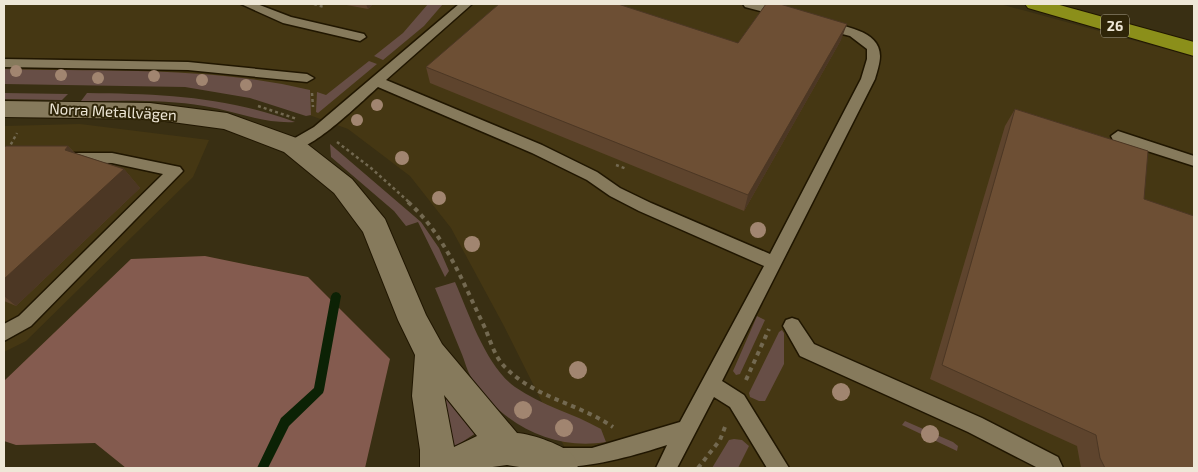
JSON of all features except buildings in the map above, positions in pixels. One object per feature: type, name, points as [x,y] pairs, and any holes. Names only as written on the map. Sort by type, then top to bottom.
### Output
[{"type":"highway","name":"26","points":[[1035,4],[1194,49]]},
{"type":"highway","name":"26","points":[[1049,4],[1194,45]]},
{"type":"street","name":"Norra Metallvägen","points":[[4,109],[150,111],[227,122],[294,146],[343,186],[375,227],[413,320],[431,354],[508,448]]},
{"type":"street","points":[[431,354],[428,396],[437,468]]},
{"type":"street","points":[[453,468],[482,452],[508,448],[528,450],[555,463]]},
{"type":"lane","points":[[247,4],[287,20],[360,37]]},
{"type":"lane","points":[[294,146],[319,130],[465,4]]},
{"type":"lane","points":[[749,4],[794,16]]},
{"type":"lane","points":[[666,468],[775,262],[868,79],[874,54],[872,46],[864,38],[811,22]]},
{"type":"lane","points":[[4,62],[188,66],[307,78]]},
{"type":"lane","points":[[376,81],[537,149],[592,176],[616,192],[645,207],[775,262]]},
{"type":"lane","points":[[1118,136],[1194,161]]},
{"type":"lane","points":[[4,333],[25,322],[175,171],[112,158],[20,158]]},
{"type":"lane","points":[[792,326],[806,350],[975,425],[1051,464],[1053,468]]},
{"type":"lane","points":[[710,384],[737,401],[779,468]]},
{"type":"lane","points":[[555,463],[592,458],[686,430]]},
{"type":"path","points":[[312,91],[314,112]]},
{"type":"path","points":[[20,158],[10,146],[21,127]]},
{"type":"path","points":[[330,138],[371,168],[427,219],[443,243],[503,365],[539,393],[597,416],[615,429]]},
{"type":"shaded area","points":[[4,4],[1000,4],[1194,57],[1194,468],[575,468],[504,326],[451,228],[410,176],[348,129],[251,94],[162,83],[4,80]]},
{"type":"shaded area","points":[[428,4],[443,4],[424,26],[383,60],[374,56],[403,33]]},
{"type":"shaded area","points":[[369,61],[377,64],[318,113],[316,112],[317,92],[326,95]]},
{"type":"shaded area","points":[[4,69],[158,72],[235,77],[273,82],[310,90],[311,115],[306,116],[250,98],[185,87],[4,84]]},
{"type":"shaded area","points":[[4,93],[68,94],[62,100],[4,99]]},
{"type":"shaded area","points":[[87,93],[141,94],[192,98],[269,113],[295,122],[272,121],[215,108],[174,102],[81,101]]},
{"type":"shaded area","points":[[80,124],[209,140],[193,177],[26,341],[4,352],[4,126]]},
{"type":"shaded area","points":[[330,144],[421,222],[439,248],[449,271],[445,277],[418,222],[406,226],[394,211],[331,157]]},
{"type":"shaded area","points":[[205,256],[308,277],[390,359],[365,468],[126,468],[95,443],[16,445],[4,441],[4,381],[131,259]]},
{"type":"shaded area","points":[[455,282],[479,339],[495,366],[505,378],[525,394],[601,429],[606,442],[586,444],[548,438],[530,431],[514,421],[485,396],[469,374],[435,288]]},
{"type":"shaded area","points":[[757,316],[765,320],[740,374],[736,375],[733,371]]},
{"type":"shaded area","points":[[782,330],[784,333],[784,364],[765,401],[759,401],[750,397],[749,393],[779,332]]},
{"type":"shaded area","points":[[439,387],[476,433],[453,448]]},
{"type":"shaded area","points":[[905,421],[953,442],[958,446],[957,451],[902,425]]},
{"type":"shaded area","points":[[729,440],[742,440],[749,446],[738,468],[712,468]]},
{"type":"waterway","points":[[262,468],[285,422],[319,390],[336,296]]}]
